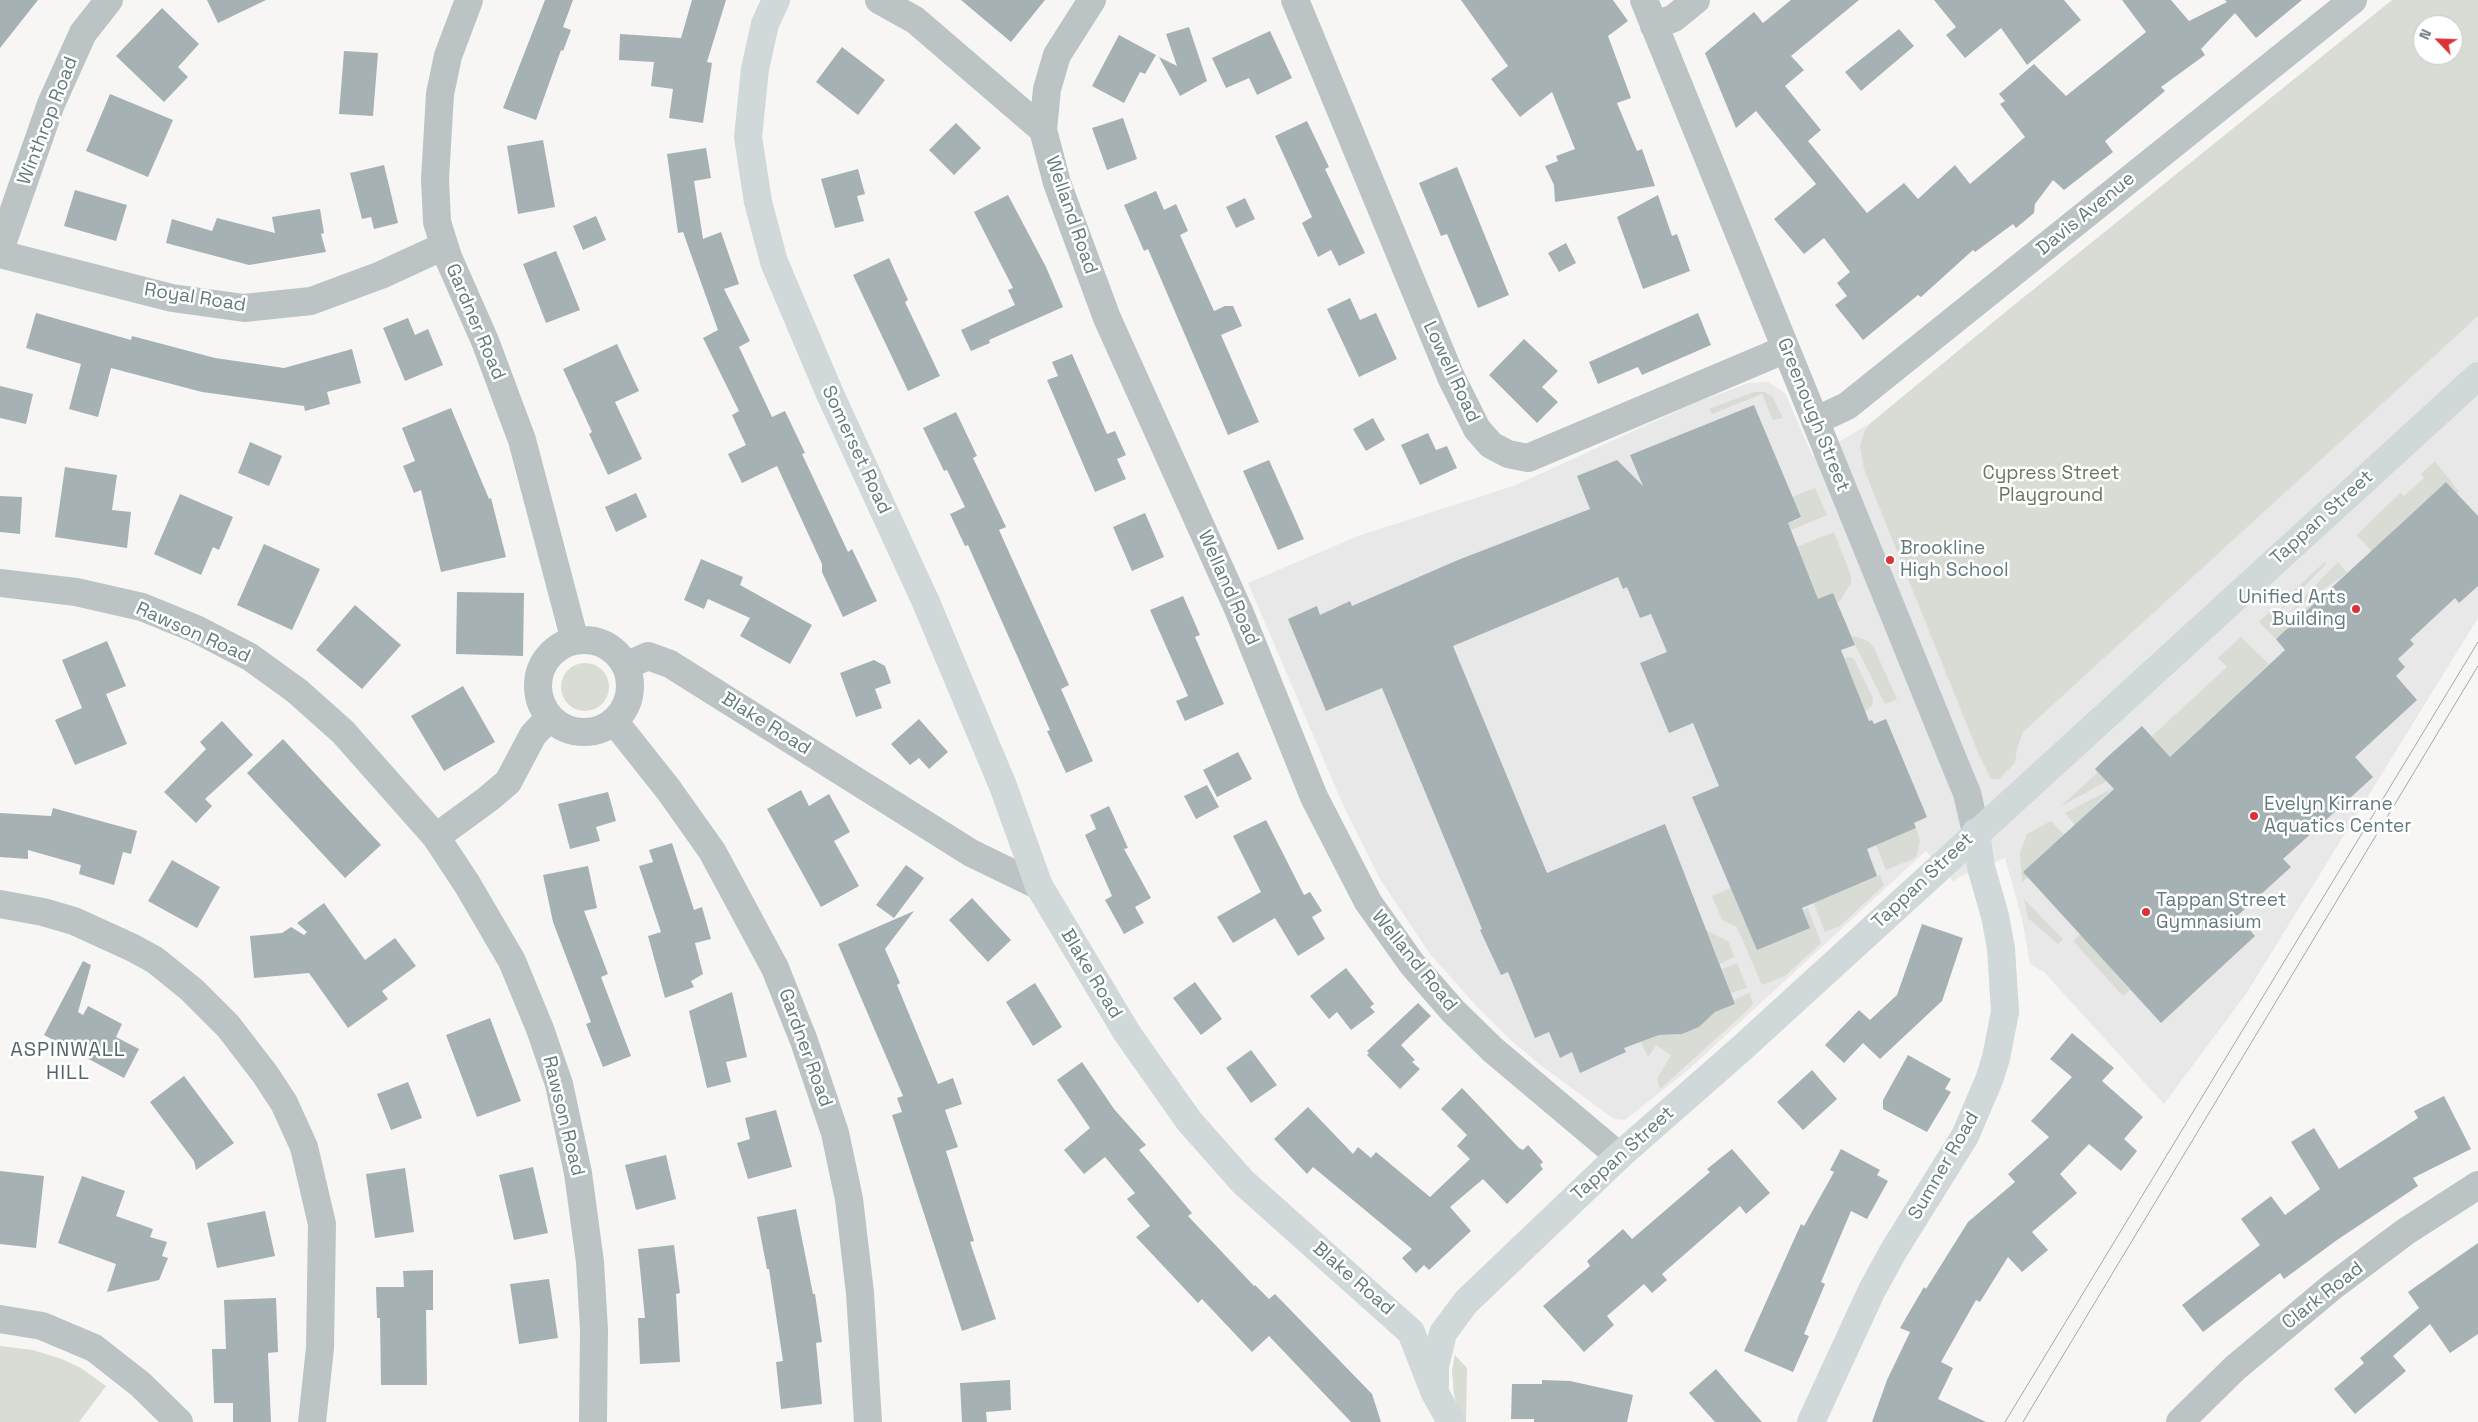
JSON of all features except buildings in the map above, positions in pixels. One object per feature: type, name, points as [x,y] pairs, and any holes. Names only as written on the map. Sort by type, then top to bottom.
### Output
[{"type":"street","name":"Winthrop Road","points":[[0,250],[51,104],[83,33],[109,0]]},
{"type":"street","name":"Gardner Road","points":[[469,0],[448,56],[438,113],[435,196],[437,222],[444,246],[485,341],[522,440],[575,640]]},
{"type":"street","name":"Somerset Road","points":[[776,0],[765,24],[755,69],[748,137],[758,202],[774,262],[830,394],[929,608],[1003,786],[1039,886]]},
{"type":"street","name":"Welland Road","points":[[879,0],[915,20],[1043,130],[1058,183],[1107,318],[1239,611],[1314,797],[1368,902],[1412,964],[1453,1011],[1493,1050],[1618,1156]]},
{"type":"street","points":[[1043,130],[1046,90],[1057,55],[1092,0]]},
{"type":"street","name":"Lowell Road","points":[[1295,0],[1451,377],[1477,429],[1491,445],[1508,454],[1528,458],[1786,349]]},
{"type":"street","name":"Greenough Street","points":[[1644,0],[1964,787],[1976,832]]},
{"type":"street","points":[[1654,26],[1674,18],[1696,0]]},
{"type":"street","name":"Davis Avenue","points":[[1815,422],[1847,406],[2353,0]]},
{"type":"street","name":"Royal Road","points":[[0,254],[172,298],[244,308],[311,301],[365,282],[444,246]]},
{"type":"street","name":"Tappan Street","points":[[1436,1422],[1434,1391],[1438,1348],[1443,1333],[1470,1297],[1618,1156],[1742,1048],[1976,832],[2478,376]]},
{"type":"street","name":"Rawson Road","points":[[0,583],[76,592],[133,605],[184,624],[250,657],[297,691],[343,732],[436,837],[467,884],[512,961],[540,1029],[559,1084],[578,1173],[588,1246],[594,1330],[593,1422]]},
{"type":"street","points":[[575,640],[590,640],[605,645],[617,654],[626,666],[630,680],[629,695],[624,709],[614,721],[602,728],[587,732],[567,728],[550,717],[540,700],[538,684],[541,669],[549,656],[561,646],[575,640]]},
{"type":"street","name":"Blake Road","points":[[626,666],[648,656],[670,664],[971,852],[1039,886],[1127,1033],[1189,1120],[1243,1182],[1412,1332],[1434,1391],[1451,1422]]},
{"type":"street","points":[[436,837],[503,786],[513,774],[533,735],[550,717]]},
{"type":"street","name":"Gardner Road","points":[[614,721],[668,789],[712,851],[775,968],[804,1041],[835,1133],[849,1199],[860,1293],[868,1422]]},
{"type":"street","name":"Sumner Road","points":[[1810,1422],[1872,1290],[1894,1250],[1965,1136],[1982,1098],[1996,1058],[2005,1012],[2002,964],[1999,931],[1981,868],[1976,832]]},
{"type":"street","points":[[0,904],[30,909],[74,921],[155,960],[192,990],[228,1026],[266,1074],[284,1102],[304,1148],[322,1224],[320,1348],[312,1422]]},
{"type":"street","name":"Clark Road","points":[[2180,1422],[2235,1368],[2333,1286],[2405,1232],[2478,1185]]},
{"type":"street","points":[[0,1319],[42,1326],[94,1348],[140,1384],[179,1422]]},
{"type":"shaded area","name":"Brookline High School","points":[[2478,0],[2478,618],[2246,994],[2164,1104],[2044,972],[2030,964],[2022,919],[2005,858],[1957,878],[1954,882],[1926,851],[1688,1070],[1625,1120],[1614,1119],[1543,1067],[1513,1042],[1480,1010],[1430,954],[1380,879],[1344,807],[1248,583],[1358,536],[1516,485],[1697,402],[1749,383],[1768,382],[1785,393],[1813,457],[1869,424],[2324,56],[2413,24],[2413,65],[2463,65],[2463,15],[2437,15]]},
{"type":"green space","name":"Cypress Street Playground","points":[[2392,0],[2478,0],[2478,316],[2023,732],[2017,749],[2015,763],[1999,779],[1991,779],[1979,755],[1864,469],[1860,446],[1865,430],[1873,421]]},
{"type":"green space","points":[[1754,392],[1764,392],[1772,396],[1783,418],[1773,420],[1762,394],[1712,414],[1709,409]]},
{"type":"green space","points":[[2435,461],[2459,492],[2457,493],[2446,482],[2393,530],[2396,534],[2372,552],[2357,535],[2400,493],[2404,496],[2424,478],[2421,474]]},
{"type":"green space","points":[[1815,488],[1827,515],[1693,571],[1730,547],[1801,518],[1792,497]]},
{"type":"green space","points":[[1834,532],[1851,576],[1851,583],[1840,601],[1818,599],[1800,553],[1702,593],[1699,586]]},
{"type":"green space","points":[[2325,562],[2326,564],[2276,616],[2283,624],[2327,592],[2276,639],[2259,622],[2273,609],[2277,612],[2296,594],[2294,590]]},
{"type":"green space","points":[[2338,562],[2347,573],[2289,613]]},
{"type":"green space","points":[[1852,637],[1868,641],[1873,646],[1897,699],[1885,704],[1855,645]]},
{"type":"green space","points":[[2241,637],[2269,664],[2170,757],[2151,737],[2227,667],[2218,658]]},
{"type":"green space","points":[[1844,658],[1854,659],[1873,698],[1872,706],[1863,713],[1810,718],[1859,695]]},
{"type":"green space","points":[[585,663],[594,665],[602,670],[607,678],[609,687],[607,696],[602,704],[594,709],[585,711],[576,709],[568,704],[563,696],[561,687],[563,678],[568,670],[576,665]]},
{"type":"green space","points":[[2098,772],[2107,781],[2060,807]]},
{"type":"green space","points":[[2113,788],[2075,825],[2065,813]]},
{"type":"green space","points":[[2051,821],[2064,835],[2024,872],[2028,877],[2022,882],[2020,853],[2027,834]]},
{"type":"green space","points":[[1916,828],[1920,841],[1917,855],[1913,859],[1886,870],[1876,845]]},
{"type":"green space","points":[[1880,875],[1884,885],[1840,926],[1825,932],[1812,899],[1826,897]]},
{"type":"green space","points":[[1731,888],[1810,927],[1803,910],[1808,908],[1821,943],[1785,976],[1762,985],[1737,927],[1722,920],[1712,896]]},
{"type":"green space","points":[[2024,899],[2063,939],[2058,944],[2028,918]]},
{"type":"green space","points":[[1706,930],[1729,942],[1734,957],[1720,964]]},
{"type":"green space","points":[[2080,934],[2130,990],[2123,996],[2073,941]]},
{"type":"green space","points":[[1737,963],[1747,988],[1731,993],[1722,969]]},
{"type":"green space","points":[[1749,993],[1753,1003],[1751,1007],[1660,1089],[1657,1079],[1671,1055],[1656,1045],[1648,1057],[1641,1042],[1659,1035],[1682,1034],[1699,1027],[1715,1012],[1735,1004],[1734,1000]]},
{"type":"green space","points":[[0,1346],[33,1350],[62,1359],[81,1368],[106,1386],[79,1422],[0,1422]]},
{"type":"green space","points":[[1455,1355],[1467,1368],[1466,1422],[1463,1422],[1454,1396],[1452,1370]]},
{"type":"tram line","points":[[2005,1422],[2478,642]]},
{"type":"tram line","points":[[2023,1422],[2478,666]]},
{"type":"place","name":"Brookline High School","points":[[1890,560]]},
{"type":"place","name":"Unified Arts Building","points":[[2356,609]]},
{"type":"place","name":"Evelyn Kirrane Aquatics Center","points":[[2254,816]]},
{"type":"place","name":"Tappan Street Gymnasium","points":[[2146,912]]},
{"type":"district","name":"ASPINWALL HILL","points":[[68,1062]]}]
